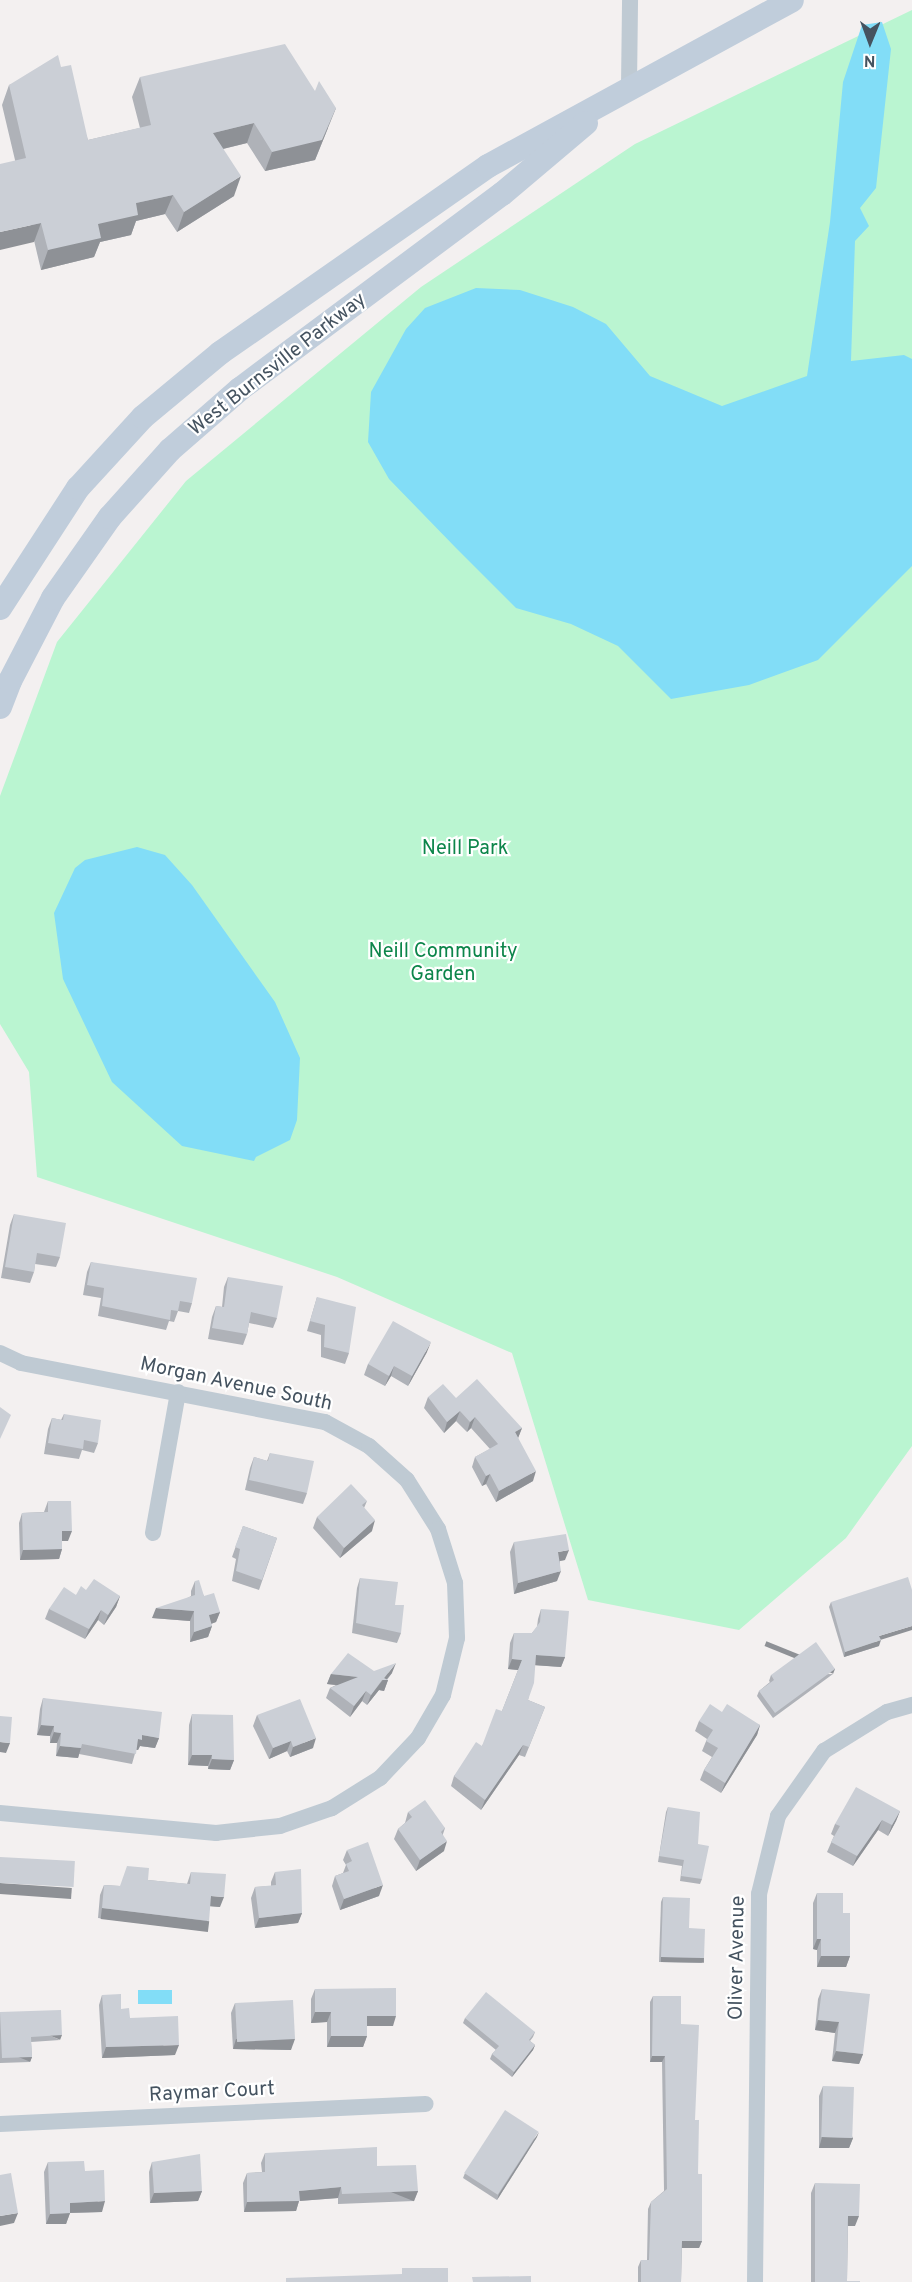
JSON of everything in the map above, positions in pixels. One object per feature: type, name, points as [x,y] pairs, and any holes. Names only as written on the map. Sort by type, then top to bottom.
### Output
[{"type":"street","points":[[629,86],[630,0]]},
{"type":"street","name":"West Burnsville Parkway","points":[[0,608],[78,488],[143,417],[212,360],[488,166],[629,86],[792,0]]},
{"type":"street","name":"West Burnsville Parkway","points":[[0,707],[5,680],[60,589],[110,517],[170,450],[240,389],[502,194],[629,86]]},
{"type":"street","name":"Morgan Avenue South","points":[[0,1353],[21,1363],[325,1422],[369,1446],[407,1480],[438,1529],[455,1583],[457,1638],[442,1695],[418,1738],[380,1778],[332,1808],[280,1826],[216,1833],[0,1813]]},
{"type":"street","points":[[153,1533],[178,1392]]},
{"type":"street","name":"Oliver Avenue","points":[[755,2282],[759,1894],[778,1815],[824,1751],[887,1712],[912,1706]]},
{"type":"street","name":"Raymar Court","points":[[0,2124],[426,2104]]},
{"type":"green space","name":"Neill Park","points":[[912,10],[912,1446],[846,1538],[739,1630],[588,1600],[512,1353],[337,1277],[37,1177],[29,1072],[0,1024],[0,796],[57,642],[186,481],[421,287],[635,144]]},
{"type":"water","points":[[882,22],[891,49],[876,188],[860,208],[869,226],[855,241],[851,361],[904,355],[912,359],[912,566],[818,660],[749,685],[671,699],[618,646],[571,624],[516,608],[456,548],[389,479],[368,442],[371,392],[406,329],[425,308],[476,288],[520,290],[573,307],[606,324],[650,376],[722,406],[807,376],[830,222],[843,82],[862,25]]},
{"type":"water","points":[[137,847],[165,855],[192,885],[275,1002],[300,1058],[297,1120],[290,1140],[256,1157],[254,1161],[182,1146],[112,1082],[63,979],[54,913],[75,868],[85,860]]},
{"type":"water","points":[[138,1990],[172,1990],[172,2004],[138,2004]]},
{"type":"building","points":[[285,44],[315,91],[319,81],[336,108],[322,140],[272,152],[254,123],[213,133],[241,176],[184,212],[173,195],[136,203],[138,215],[98,224],[101,238],[48,250],[41,223],[0,232],[0,164],[26,158],[9,85],[58,55],[61,67],[71,65],[88,140],[151,125],[140,77]]},
{"type":"building","points":[[14,1214],[66,1223],[60,1257],[37,1253],[34,1272],[5,1267]]},
{"type":"building","points":[[91,1262],[197,1278],[192,1303],[180,1301],[178,1311],[171,1310],[170,1320],[102,1306],[104,1288],[87,1285]]},
{"type":"building","points":[[228,1277],[283,1286],[277,1318],[251,1312],[247,1334],[212,1328],[216,1306],[224,1307]]},
{"type":"building","points":[[317,1297],[356,1307],[349,1353],[324,1347],[325,1325],[310,1321]]},
{"type":"building","points":[[393,1321],[431,1342],[412,1376],[394,1366],[389,1376],[368,1364]]},
{"type":"building","points":[[477,1379],[522,1428],[515,1432],[536,1471],[499,1491],[490,1474],[486,1476],[475,1457],[498,1444],[475,1417],[470,1422],[460,1411],[447,1422],[428,1397],[443,1384],[456,1398]]},
{"type":"building","points":[[0,1407],[11,1415],[0,1439]]},
{"type":"building","points":[[64,1414],[101,1420],[98,1443],[84,1440],[83,1449],[48,1443],[52,1418],[63,1420]]},
{"type":"building","points":[[270,1453],[314,1461],[307,1493],[249,1480],[254,1457],[268,1461]]},
{"type":"building","points":[[351,1484],[367,1501],[362,1505],[375,1520],[344,1548],[317,1517]]},
{"type":"building","points":[[48,1501],[71,1501],[72,1531],[62,1531],[62,1549],[23,1550],[22,1513],[48,1512]]},
{"type":"building","points":[[243,1526],[277,1538],[262,1580],[236,1571],[240,1549],[235,1547]]},
{"type":"building","points":[[566,1534],[569,1550],[558,1552],[561,1571],[518,1583],[514,1542]]},
{"type":"building","points":[[908,1577],[912,1590],[912,1626],[879,1636],[881,1640],[845,1652],[831,1602]]},
{"type":"building","points":[[360,1578],[398,1582],[395,1605],[404,1605],[401,1633],[356,1623]]},
{"type":"building","points":[[94,1579],[120,1596],[108,1615],[101,1610],[89,1629],[49,1609],[64,1587],[76,1595],[81,1586],[86,1590]]},
{"type":"building","points":[[199,1580],[204,1596],[214,1593],[220,1612],[209,1615],[212,1626],[194,1632],[194,1611],[156,1608],[195,1595],[195,1581]]},
{"type":"building","points":[[541,1609],[569,1611],[565,1657],[536,1655],[534,1683],[528,1700],[545,1707],[529,1747],[523,1745],[485,1800],[454,1776],[476,1742],[482,1746],[496,1709],[502,1711],[522,1660],[512,1659],[514,1633],[532,1633],[540,1622]]},
{"type":"building","points":[[816,1642],[835,1669],[775,1713],[759,1691],[774,1680],[771,1675]]},
{"type":"building","points":[[348,1653],[374,1671],[396,1663],[384,1678],[388,1680],[382,1680],[371,1695],[366,1691],[354,1706],[330,1688],[358,1677],[331,1674]]},
{"type":"building","points":[[43,1698],[162,1712],[159,1738],[142,1735],[142,1740],[138,1739],[136,1754],[82,1744],[81,1748],[60,1746],[61,1733],[54,1732],[54,1726],[41,1725]]},
{"type":"building","points":[[300,1699],[316,1738],[293,1747],[291,1741],[273,1748],[257,1715]]},
{"type":"building","points":[[710,1704],[722,1712],[727,1704],[760,1725],[725,1783],[704,1770],[718,1748],[706,1741],[713,1730],[699,1721]]},
{"type":"building","points":[[192,1714],[233,1715],[234,1760],[212,1759],[212,1755],[192,1755]]},
{"type":"building","points":[[0,1716],[12,1717],[10,1743],[0,1742]]},
{"type":"building","points":[[856,1787],[900,1811],[892,1825],[882,1820],[857,1856],[831,1842],[840,1826],[835,1824]]},
{"type":"building","points":[[425,1800],[445,1828],[441,1832],[447,1841],[420,1860],[398,1829],[412,1817],[408,1812]]},
{"type":"building","points":[[668,1807],[700,1812],[698,1844],[709,1846],[702,1879],[681,1876],[684,1860],[659,1856]]},
{"type":"building","points":[[368,1842],[383,1885],[344,1899],[335,1876],[349,1871],[346,1864],[352,1861],[347,1850]]},
{"type":"building","points":[[0,1857],[75,1861],[74,1887],[0,1883]]},
{"type":"building","points":[[127,1866],[149,1868],[148,1880],[190,1884],[191,1872],[226,1874],[224,1897],[211,1896],[209,1921],[102,1908],[104,1885],[120,1886]]},
{"type":"building","points":[[301,1869],[302,1913],[259,1918],[255,1887],[276,1885],[275,1872]]},
{"type":"building","points":[[817,1893],[843,1893],[843,1913],[850,1913],[850,1956],[821,1956],[821,1939],[817,1939]]},
{"type":"building","points":[[663,1897],[690,1898],[689,1928],[705,1929],[704,1958],[661,1957]]},
{"type":"building","points":[[396,1988],[396,2016],[367,2016],[367,2036],[331,2036],[331,2012],[315,2012],[315,1989]]},
{"type":"building","points":[[822,1989],[870,1994],[863,2054],[836,2051],[839,2022],[818,2020]]},
{"type":"building","points":[[486,1992],[535,2032],[529,2040],[535,2045],[514,2072],[492,2054],[499,2046],[465,2018]]},
{"type":"building","points":[[121,1994],[121,2009],[129,2008],[130,2018],[178,2016],[179,2045],[106,2047],[102,1995]]},
{"type":"building","points":[[653,1996],[681,1996],[681,2024],[699,2025],[695,2120],[699,2120],[698,2174],[702,2174],[702,2241],[682,2241],[681,2282],[641,2282],[641,2260],[649,2260],[651,2202],[667,2189],[665,2056],[652,2056]]},
{"type":"building","points":[[293,2000],[295,2039],[237,2042],[235,2003]]},
{"type":"building","points":[[61,2010],[62,2035],[31,2037],[32,2057],[2,2058],[0,2012]]},
{"type":"building","points":[[823,2086],[854,2087],[852,2138],[821,2137]]},
{"type":"building","points":[[505,2110],[539,2132],[498,2195],[464,2173]]},
{"type":"building","points":[[377,2147],[377,2166],[416,2165],[418,2191],[342,2194],[341,2187],[299,2191],[300,2201],[247,2202],[247,2173],[265,2172],[265,2153]]},
{"type":"building","points":[[200,2154],[202,2191],[154,2193],[152,2162]]},
{"type":"building","points":[[84,2161],[85,2171],[104,2170],[105,2201],[70,2203],[70,2213],[50,2214],[48,2162]]},
{"type":"building","points":[[11,2173],[18,2213],[0,2216],[0,2175]]},
{"type":"building","points":[[815,2183],[860,2184],[859,2216],[848,2216],[847,2281],[860,2282],[815,2282]]},
{"type":"building","points":[[402,2268],[448,2268],[448,2282],[286,2282],[286,2278],[402,2274]]},
{"type":"building","points":[[531,2276],[531,2282],[473,2282],[472,2277]]},
{"type":"park label","name":"Neill Community Garden","points":[[443,964]]}]
